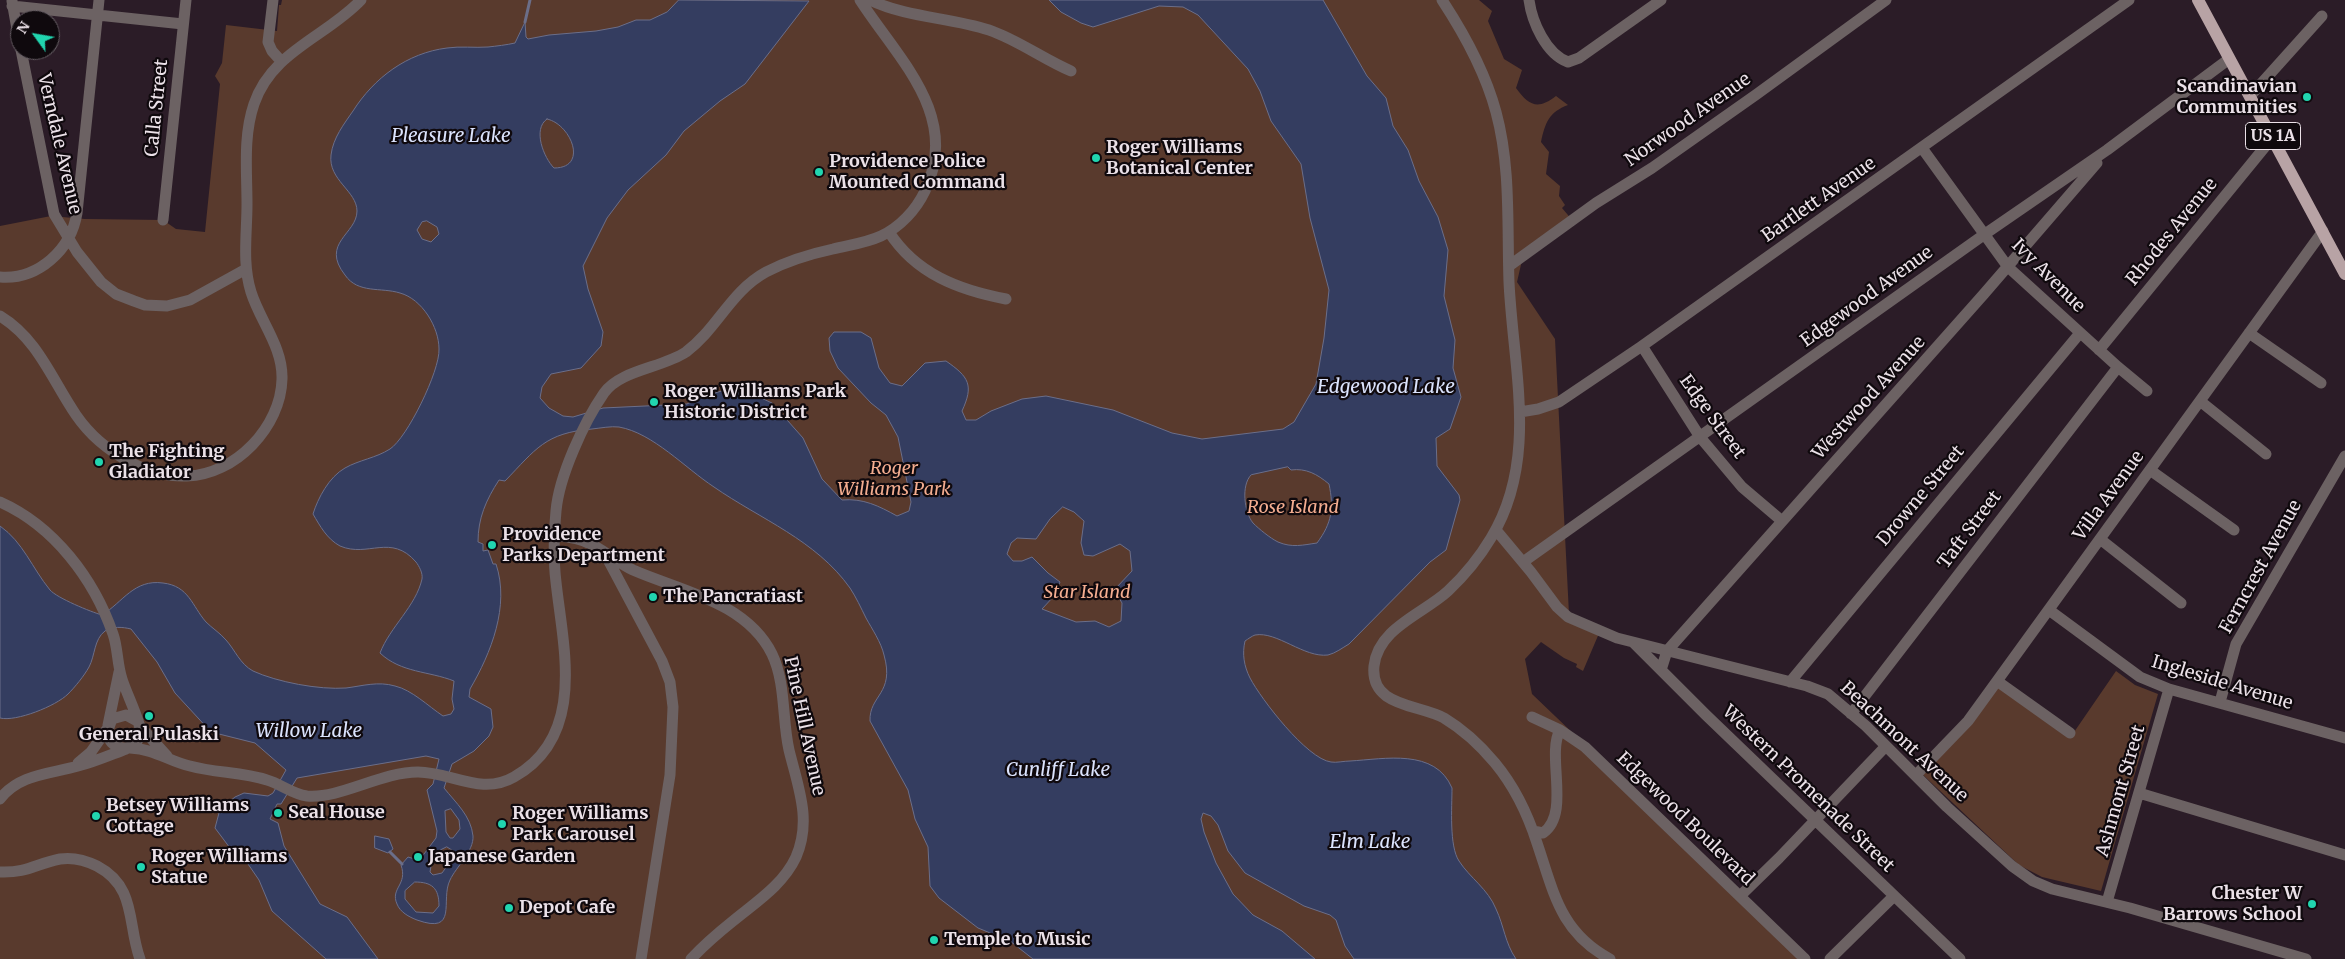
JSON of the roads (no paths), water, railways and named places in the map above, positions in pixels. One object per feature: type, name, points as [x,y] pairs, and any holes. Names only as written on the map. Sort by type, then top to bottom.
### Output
[{"type":"main road","name":"US 1A","points":[[2198,0],[2273,136],[2345,274]]},
{"type":"street","points":[[0,277],[16,277],[36,270],[60,251],[68,240],[77,213],[99,0]]},
{"type":"street","name":"Calla Street","points":[[163,220],[186,0]]},
{"type":"street","points":[[273,0],[268,42],[272,51],[281,61]]},
{"type":"street","points":[[0,316],[14,325],[32,344],[47,365],[76,414],[105,445],[124,459],[143,468],[170,475],[194,475],[222,466],[246,450],[268,426],[280,398],[282,378],[279,356],[252,295],[246,269],[248,128],[257,94],[267,76],[281,61],[345,15],[361,0]]},
{"type":"street","points":[[119,670],[108,727],[111,743],[120,748],[151,751],[187,766],[256,777],[277,783],[300,794],[318,796],[405,773],[418,772],[480,785],[506,781],[532,764],[546,746],[556,728],[564,701],[567,671],[556,579],[555,535],[561,484],[579,442],[606,390],[616,382],[662,364],[692,346],[708,332],[738,292],[756,278],[794,260],[867,241],[889,232],[910,214],[927,187],[933,164],[934,126],[929,105],[920,86],[860,0]]},
{"type":"street","points":[[870,0],[908,14],[962,23],[991,31],[1071,71]]},
{"type":"street","points":[[1442,0],[1479,63],[1496,112],[1505,159],[1509,266],[1520,412],[1519,450],[1513,488],[1496,530],[1474,562],[1447,592],[1398,627],[1384,640],[1376,657],[1374,676],[1378,687],[1386,698],[1440,716],[1481,747],[1508,781],[1533,831],[1560,911],[1586,943],[1610,959]]},
{"type":"street","points":[[1529,0],[1530,12],[1548,46],[1558,58],[1568,62],[1579,58],[1661,0]]},
{"type":"street","name":"Norwood Avenue","points":[[1509,266],[1596,203],[1652,168],[1757,94],[1886,0]]},
{"type":"street","name":"Bartlett Avenue","points":[[1520,412],[1544,408],[1559,402],[1642,346],[2129,0]]},
{"type":"street","points":[[12,3],[183,24]]},
{"type":"street","points":[[2251,95],[2322,16]]},
{"type":"street","name":"Edgewood Avenue","points":[[1523,562],[1985,234],[2107,150],[2229,59]]},
{"type":"street","name":"Verndale Avenue","points":[[23,60],[52,209],[68,240],[92,273],[105,286],[125,298],[145,305],[167,306],[190,300],[246,269]]},
{"type":"street","name":"Rhodes Avenue","points":[[2099,350],[2273,136]]},
{"type":"street","name":"Ivy Avenue","points":[[1922,148],[2008,267],[2147,391]]},
{"type":"street","name":"Westwood Avenue","points":[[1661,670],[1667,651],[2008,267],[2107,150]]},
{"type":"street","name":"Villa Avenue","points":[[1916,775],[1968,721],[2323,231]]},
{"type":"street","points":[[889,232],[910,257],[940,279],[970,291],[1006,299]]},
{"type":"street","name":"Drowne Street","points":[[1790,682],[2080,333]]},
{"type":"street","points":[[2249,333],[2321,383]]},
{"type":"street","name":"Edge Street","points":[[1642,346],[1700,437],[1742,487],[1782,521]]},
{"type":"street","name":"Taft Street","points":[[1851,714],[2118,367]]},
{"type":"street","points":[[2200,401],[2266,454]]},
{"type":"street","name":"Ferncrest Avenue","points":[[2220,702],[2236,644],[2345,456]]},
{"type":"street","points":[[2150,470],[2234,530]]},
{"type":"street","points":[[0,502],[28,516],[55,541],[78,568],[102,606],[113,634],[119,670],[140,732],[139,740],[128,748],[70,768],[21,780],[11,786],[0,799]]},
{"type":"street","name":"Beachmont Avenue","points":[[1496,530],[1563,614],[1603,632],[1632,642],[1790,682],[1828,694],[1886,746],[2012,866],[2033,881],[2052,889],[2107,902],[2306,959]]},
{"type":"street","name":"Pine Hill Avenue","points":[[555,535],[585,542],[630,568],[705,598],[736,614],[764,641],[772,654],[777,668],[786,736],[804,807],[804,826],[801,842],[791,866],[775,886],[722,929],[691,959]]},
{"type":"street","points":[[2100,539],[2181,604]]},
{"type":"street","points":[[604,552],[662,661],[670,682],[673,707],[673,739],[669,783],[641,959]]},
{"type":"street","name":"Ingleside Avenue","points":[[2049,610],[2140,677],[2169,689],[2345,738]]},
{"type":"street","name":"Western Promenade Street","points":[[1632,642],[1960,959]]},
{"type":"street","points":[[1997,681],[2070,733]]},
{"type":"street","name":"Ashmont Street","points":[[2107,902],[2169,689]]},
{"type":"street","points":[[70,768],[91,752],[112,719],[123,715],[130,716],[138,723],[168,757]]},
{"type":"street","name":"Edgewood Boulevard","points":[[1532,717],[1560,730],[1585,747],[1804,959]]},
{"type":"street","points":[[1533,831],[1543,832],[1549,828],[1554,818],[1557,778],[1556,738],[1560,730]]},
{"type":"street","points":[[1740,896],[1886,746]]},
{"type":"street","points":[[2138,793],[2345,855]]},
{"type":"street","points":[[0,872],[26,871],[54,860],[68,858],[82,860],[99,867],[116,880],[126,897],[131,912],[140,959]]},
{"type":"street","points":[[1830,959],[1894,896]]},
{"type":"water","points":[[679,0],[809,1],[745,84],[720,101],[684,131],[666,155],[628,190],[607,218],[583,266],[588,289],[603,332],[601,346],[581,368],[551,374],[542,387],[540,398],[549,408],[563,416],[573,417],[603,408],[687,404],[701,397],[725,390],[759,397],[772,403],[803,438],[822,479],[842,500],[857,500],[871,504],[897,516],[909,511],[911,502],[898,437],[886,415],[871,403],[838,368],[830,351],[829,338],[834,332],[861,332],[871,338],[879,368],[890,383],[902,386],[925,363],[946,361],[960,372],[967,382],[968,394],[962,411],[966,420],[976,420],[991,411],[1022,399],[1046,396],[1113,410],[1172,433],[1202,439],[1283,429],[1294,422],[1316,384],[1324,338],[1329,290],[1310,218],[1301,164],[1271,121],[1260,91],[1248,69],[1198,15],[1183,7],[1159,6],[1093,27],[1061,12],[1049,0],[1323,0],[1367,76],[1386,98],[1393,126],[1408,150],[1419,181],[1438,217],[1448,250],[1444,296],[1455,340],[1453,368],[1461,397],[1450,429],[1436,438],[1437,466],[1459,495],[1460,500],[1446,550],[1430,562],[1349,644],[1331,654],[1319,655],[1272,637],[1255,635],[1245,641],[1246,669],[1256,688],[1274,713],[1298,740],[1321,758],[1331,762],[1393,758],[1408,759],[1421,761],[1434,767],[1444,775],[1452,788],[1452,826],[1456,854],[1463,867],[1493,902],[1509,947],[1516,959],[1354,959],[1345,946],[1336,920],[1330,915],[1304,906],[1245,873],[1228,851],[1218,825],[1211,816],[1203,813],[1201,819],[1204,832],[1216,863],[1233,894],[1253,915],[1282,931],[1315,959],[1033,959],[1010,941],[978,928],[939,898],[930,886],[928,847],[915,819],[908,790],[870,721],[873,705],[884,686],[886,678],[887,668],[883,650],[850,588],[821,556],[804,543],[714,487],[644,436],[619,427],[576,431],[563,434],[542,444],[505,481],[499,480],[484,509],[479,525],[478,542],[483,544],[483,551],[488,550],[493,564],[496,564],[501,596],[496,629],[491,645],[470,689],[469,697],[491,709],[493,727],[489,736],[474,751],[452,764],[444,788],[466,816],[472,829],[473,842],[450,880],[447,888],[446,913],[443,919],[438,923],[430,923],[414,919],[400,909],[395,899],[403,872],[401,865],[408,857],[418,860],[421,858],[436,838],[437,831],[427,790],[433,784],[439,759],[426,756],[297,778],[281,804],[277,804],[270,819],[278,823],[284,846],[320,904],[347,917],[378,959],[326,959],[272,911],[259,880],[248,864],[230,848],[215,828],[219,813],[235,797],[244,793],[268,796],[273,793],[286,770],[255,743],[211,732],[175,693],[157,662],[131,629],[121,627],[108,629],[101,634],[87,670],[74,688],[62,699],[36,712],[16,718],[0,718],[0,526],[21,547],[50,590],[83,608],[102,615],[136,588],[144,584],[163,583],[172,585],[184,592],[206,622],[224,637],[241,661],[253,671],[286,682],[323,688],[346,688],[370,684],[389,685],[408,691],[443,716],[451,714],[454,709],[452,699],[454,681],[406,668],[388,660],[380,653],[384,643],[419,589],[422,577],[417,564],[407,553],[398,549],[388,547],[350,549],[340,546],[321,528],[313,514],[325,488],[339,472],[350,465],[390,449],[405,432],[428,387],[438,359],[439,349],[436,332],[428,315],[415,301],[408,296],[393,291],[370,289],[356,285],[350,281],[338,264],[336,255],[338,247],[352,226],[357,211],[353,197],[338,178],[331,164],[332,149],[336,137],[343,126],[361,99],[371,88],[393,69],[418,55],[447,48],[488,47],[515,43],[525,22],[526,37],[528,39],[618,27],[636,20],[650,20],[667,12]],"holes":[[[547,119],[556,123],[569,137],[573,145],[573,154],[571,161],[565,166],[554,168],[543,151],[540,136],[540,129]],[[427,221],[437,227],[439,234],[431,242],[422,239],[417,230],[422,222]],[[1288,467],[1291,470],[1311,472],[1329,484],[1331,501],[1329,522],[1317,543],[1298,546],[1283,544],[1255,525],[1247,512],[1246,506],[1245,492],[1251,475]],[[1063,507],[1074,512],[1084,521],[1081,543],[1084,555],[1093,556],[1120,544],[1130,551],[1132,571],[1116,588],[1116,593],[1122,603],[1121,621],[1109,627],[1095,621],[1076,622],[1042,609],[1054,596],[1060,582],[1032,557],[1022,561],[1013,561],[1007,554],[1011,543],[1017,538],[1036,539],[1050,519]],[[451,809],[459,820],[460,829],[453,838],[450,838],[446,832],[445,811]],[[447,847],[455,852],[455,855],[442,873],[433,875],[430,872],[433,854]],[[415,882],[426,883],[436,890],[439,906],[433,913],[416,912],[405,899],[405,891]]]},
{"type":"water","points":[[375,836],[389,839],[393,849],[388,853],[375,848]]},
{"type":"waterway","points":[[525,22],[530,0]]},
{"type":"waterway","points":[[390,852],[402,864]]},
{"type":"place","name":"Scandinavian Communities","points":[[2307,97]]},
{"type":"place","name":"Roger Williams Botanical Center","points":[[1096,158]]},
{"type":"place","name":"Providence Police Mounted Command","points":[[819,172]]},
{"type":"place","name":"Roger Williams Park Historic District","points":[[654,402]]},
{"type":"place","name":"The Fighting Gladiator","points":[[99,462]]},
{"type":"place","name":"Providence Parks Department","points":[[492,545]]},
{"type":"place","name":"The Pancratiast","points":[[653,597]]},
{"type":"place","name":"General Pulaski","points":[[149,716]]},
{"type":"place","name":"Seal House","points":[[278,813]]},
{"type":"place","name":"Betsey Williams Cottage","points":[[96,816]]},
{"type":"place","name":"Roger Williams Park Carousel","points":[[502,824]]},
{"type":"place","name":"Japanese Garden","points":[[418,857]]},
{"type":"place","name":"Roger Williams Statue","points":[[141,867]]},
{"type":"place","name":"Chester W Barrows School","points":[[2312,904]]},
{"type":"place","name":"Depot Cafe","points":[[509,908]]},
{"type":"place","name":"Temple to Music","points":[[934,940]]},
{"type":"water label","name":"Pleasure Lake","points":[[451,137]]},
{"type":"water label","name":"Edgewood Lake","points":[[1386,388]]},
{"type":"water label","name":"Willow Lake","points":[[309,732]]},
{"type":"water label","name":"Cunliff Lake","points":[[1058,771]]},
{"type":"water label","name":"Elm Lake","points":[[1370,843]]},
{"type":"park label","name":"Roger Williams Park","points":[[894,479]]},
{"type":"park label","name":"Rose Island","points":[[1293,508]]},
{"type":"park label","name":"Star Island","points":[[1087,593]]}]
